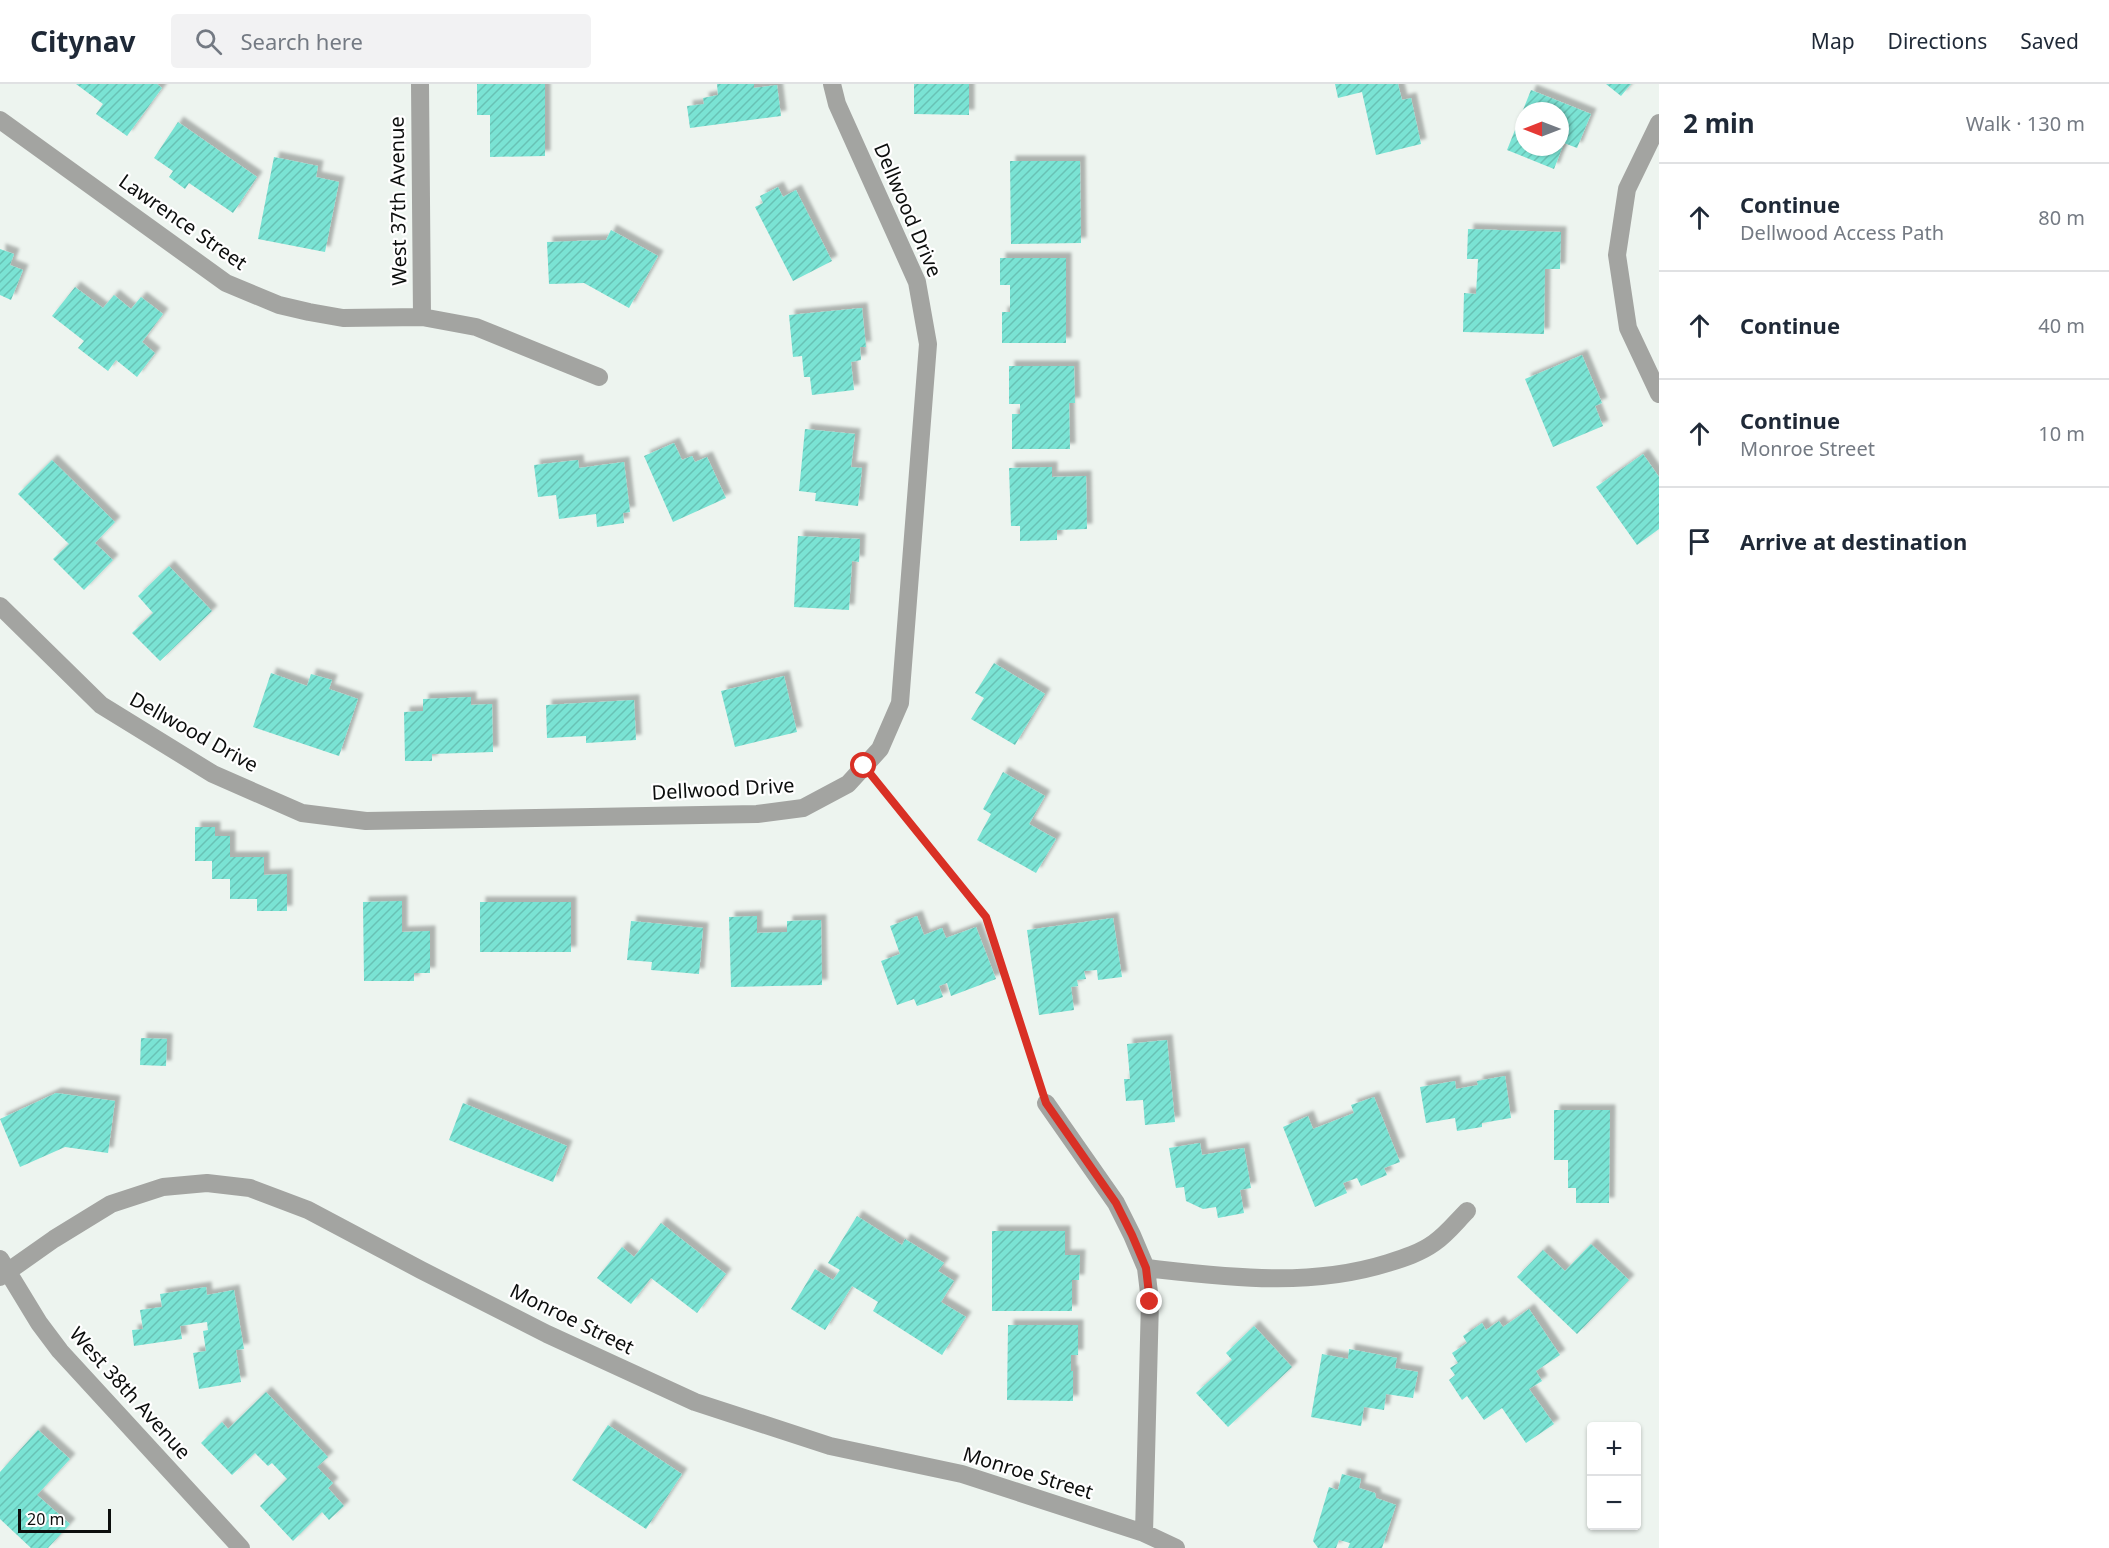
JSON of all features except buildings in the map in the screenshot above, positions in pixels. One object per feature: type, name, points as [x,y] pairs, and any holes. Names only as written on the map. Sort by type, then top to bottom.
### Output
[{"type":"street","name":"West 37th Avenue","points":[[420,84],[422,317]]},
{"type":"street","name":"Dellwood Drive","points":[[0,606],[101,705],[213,774],[302,813],[366,822],[757,814],[803,808],[848,784],[880,749],[900,703],[928,344],[917,282],[837,104],[832,84]]},
{"type":"street","name":"Lawrence Street","points":[[0,120],[226,283],[279,305],[343,318],[422,317],[476,327],[599,377]]},
{"type":"street","points":[[1659,123],[1627,189],[1617,255],[1628,328],[1659,394]]},
{"type":"street","points":[[1046,1103],[1116,1203],[1146,1268],[1150,1302],[1144,1533]]},
{"type":"street","name":"Monroe Street","points":[[2,1270],[111,1204],[163,1187],[207,1184],[250,1188],[308,1210],[548,1334],[694,1402],[830,1446],[962,1474],[1144,1533],[1176,1548]]},
{"type":"street","points":[[1146,1268],[1227,1277],[1338,1276],[1409,1256],[1440,1238],[1467,1210]]},
{"type":"street","name":"West 38th Avenue","points":[[2,1270],[60,1351],[241,1548]]},
{"type":"path","points":[[864,766],[986,917],[1046,1103]]},
{"type":"route","points":[[864,766],[986,917],[1046,1103],[1116,1203],[1146,1268],[1150,1302]]}]
